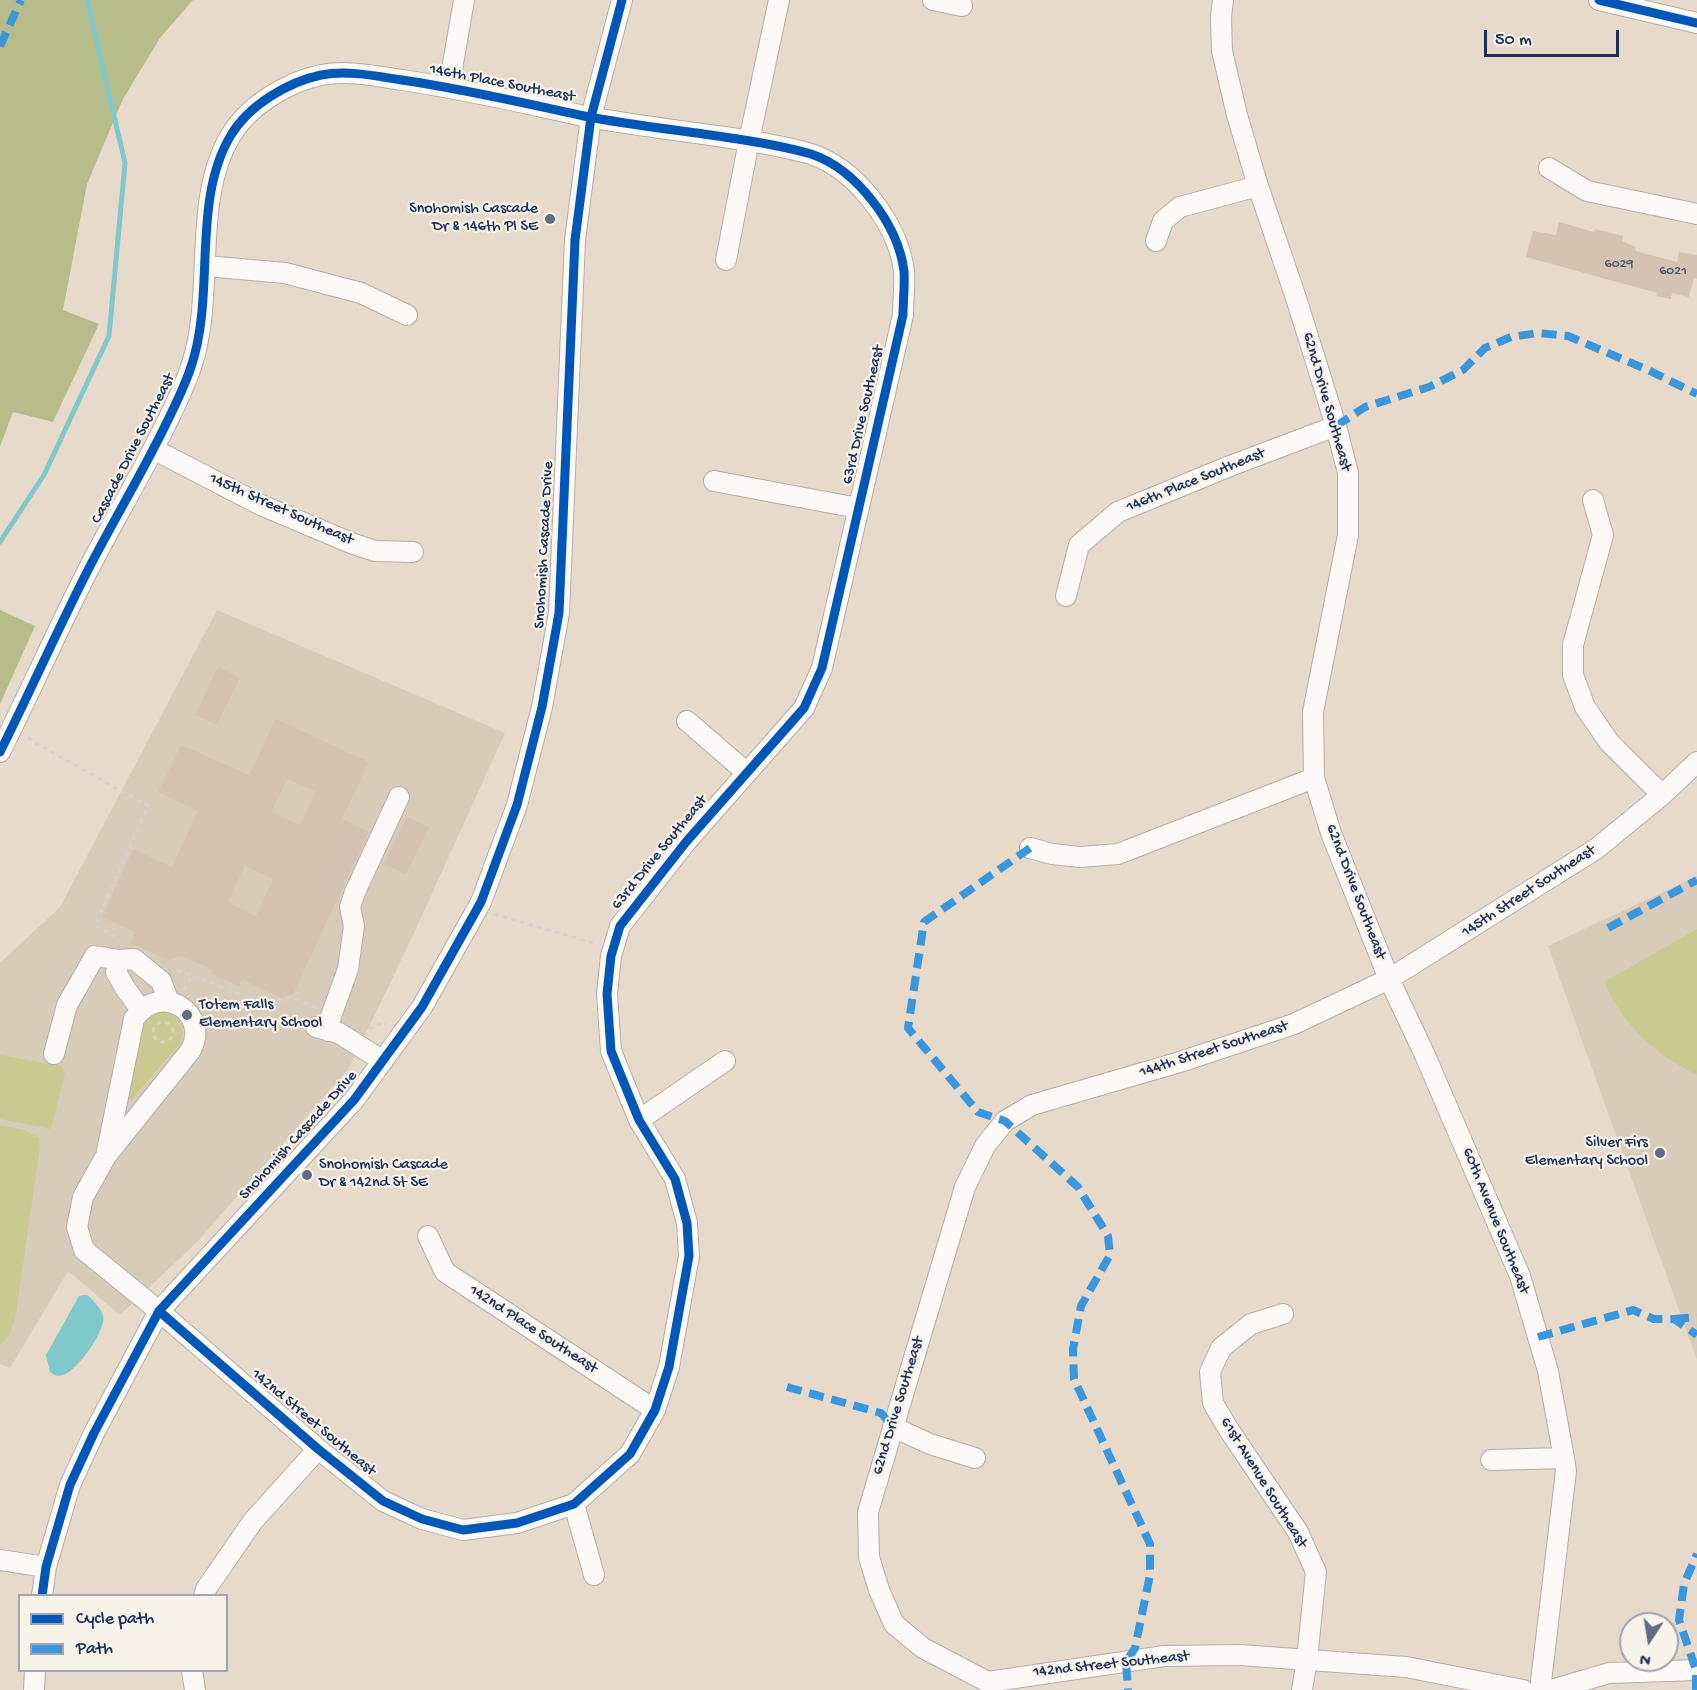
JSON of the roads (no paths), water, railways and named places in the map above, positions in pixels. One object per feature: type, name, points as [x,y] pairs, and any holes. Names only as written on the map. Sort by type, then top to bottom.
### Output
[{"type":"street","points":[[449,87],[464,0]]},
{"type":"street","name":"Snohomish Cascade Drive","points":[[42,1594],[46,1567],[70,1485],[159,1311],[354,1100],[422,1007],[477,909],[517,805],[542,707],[559,613],[574,240],[591,117],[622,0]]},
{"type":"street","points":[[726,260],[779,0]]},
{"type":"street","points":[[933,0],[962,6]]},
{"type":"street","name":"62nd Drive Southeast","points":[[1223,0],[1222,51],[1237,115],[1336,426],[1348,473],[1348,535],[1313,712],[1314,778],[1331,833],[1389,979]]},
{"type":"street","points":[[1599,0],[1697,23]]},
{"type":"street","name":"146th Place Southeast","points":[[250,111],[287,87],[321,75],[355,73],[449,87],[591,117],[749,141],[813,155],[834,166],[855,182]]},
{"type":"street","name":"Cascade Drive Southeast","points":[[0,752],[87,573],[153,449],[192,366],[202,320],[207,215],[218,164],[231,135],[250,111]]},
{"type":"street","points":[[1549,168],[1587,190],[1697,214]]},
{"type":"street","name":"63rd Drive Southeast","points":[[463,1530],[517,1523],[574,1504],[630,1454],[655,1410],[669,1367],[689,1256],[687,1223],[675,1179],[639,1120],[611,1052],[607,994],[613,949],[620,926],[686,842],[804,708],[822,668],[903,315],[904,270],[894,237],[877,205],[855,182]]},
{"type":"street","points":[[1156,241],[1163,221],[1180,207],[1258,186]]},
{"type":"street","points":[[206,266],[285,273],[361,293],[407,315]]},
{"type":"street","name":"146th Place Southeast","points":[[1066,596],[1080,545],[1118,512],[1336,426]]},
{"type":"street","name":"145th Street Southeast","points":[[153,449],[261,505],[351,543],[375,551],[413,552]]},
{"type":"street","points":[[714,481],[858,508]]},
{"type":"street","points":[[1593,500],[1603,536],[1573,645],[1573,675],[1585,707],[1609,742],[1662,795],[1697,762]]},
{"type":"street","points":[[687,721],[746,772]]},
{"type":"street","points":[[1030,848],[1052,854],[1080,857],[1118,854],[1314,778]]},
{"type":"street","name":"145th Street Southeast","points":[[1389,979],[1596,849],[1662,795]]},
{"type":"street","points":[[382,1061],[325,1024],[348,969],[354,926],[350,907],[399,797]]},
{"type":"street","points":[[54,1054],[67,1005],[95,956],[122,951],[161,981],[169,1002]]},
{"type":"street","points":[[122,951],[116,972],[141,1010]]},
{"type":"street","name":"144th Street Southeast","points":[[1032,1105],[1180,1062],[1294,1024],[1389,979]]},
{"type":"street","name":"60th Avenue Southeast","points":[[1389,979],[1429,1063],[1520,1276],[1548,1371],[1566,1471],[1540,1690]]},
{"type":"street","points":[[154,1002],[169,1002],[180,1007],[192,1019],[196,1026],[195,1043],[106,1156],[134,1019],[141,1010],[154,1002]]},
{"type":"street","points":[[639,1120],[725,1061]]},
{"type":"street","name":"62nd Drive Southeast","points":[[987,1686],[923,1648],[894,1624],[879,1590],[869,1557],[868,1512],[965,1187],[985,1146],[1005,1121],[1032,1105]]},
{"type":"street","name":"142nd Street Southeast","points":[[106,1156],[83,1197],[77,1227],[84,1250],[159,1311],[318,1449],[383,1501],[422,1519],[463,1530]]},
{"type":"street","name":"142nd Place Southeast","points":[[428,1236],[445,1272],[655,1410]]},
{"type":"street","name":"61st Avenue Southeast","points":[[1282,1314],[1251,1324],[1221,1348],[1210,1372],[1213,1403],[1298,1532],[1316,1572],[1308,1659],[1302,1690]]},
{"type":"street","points":[[893,1427],[930,1443],[975,1458]]},
{"type":"street","points":[[205,1594],[253,1521],[318,1449]]},
{"type":"street","points":[[1491,1460],[1564,1458]]},
{"type":"street","points":[[574,1504],[594,1575]]},
{"type":"street","points":[[0,1560],[46,1567]]},
{"type":"street","name":"142nd Street Southeast","points":[[987,1686],[1164,1656],[1240,1655],[1406,1667],[1523,1690]]},
{"type":"street","points":[[1551,1690],[1609,1674],[1697,1670]]},
{"type":"street","points":[[34,1690],[35,1672]]},
{"type":"street","points":[[192,1672],[195,1690]]},
{"type":"water","points":[[79,1296],[89,1296],[99,1307],[103,1315],[103,1322],[96,1340],[76,1366],[63,1375],[56,1375],[50,1372],[46,1355]]},
{"type":"waterway","points":[[0,542],[44,475],[109,336],[125,163],[87,0]]},
{"type":"place","name":"Snohomish Cascade Dr & 146th Pl SE","points":[[550,219]]},
{"type":"place","name":"Totem Falls Elementary School","points":[[187,1015]]},
{"type":"place","name":"Silver Firs Elementary School","points":[[1660,1153]]},
{"type":"place","name":"Snohomish Cascade Dr & 142nd St SE","points":[[307,1175]]}]
